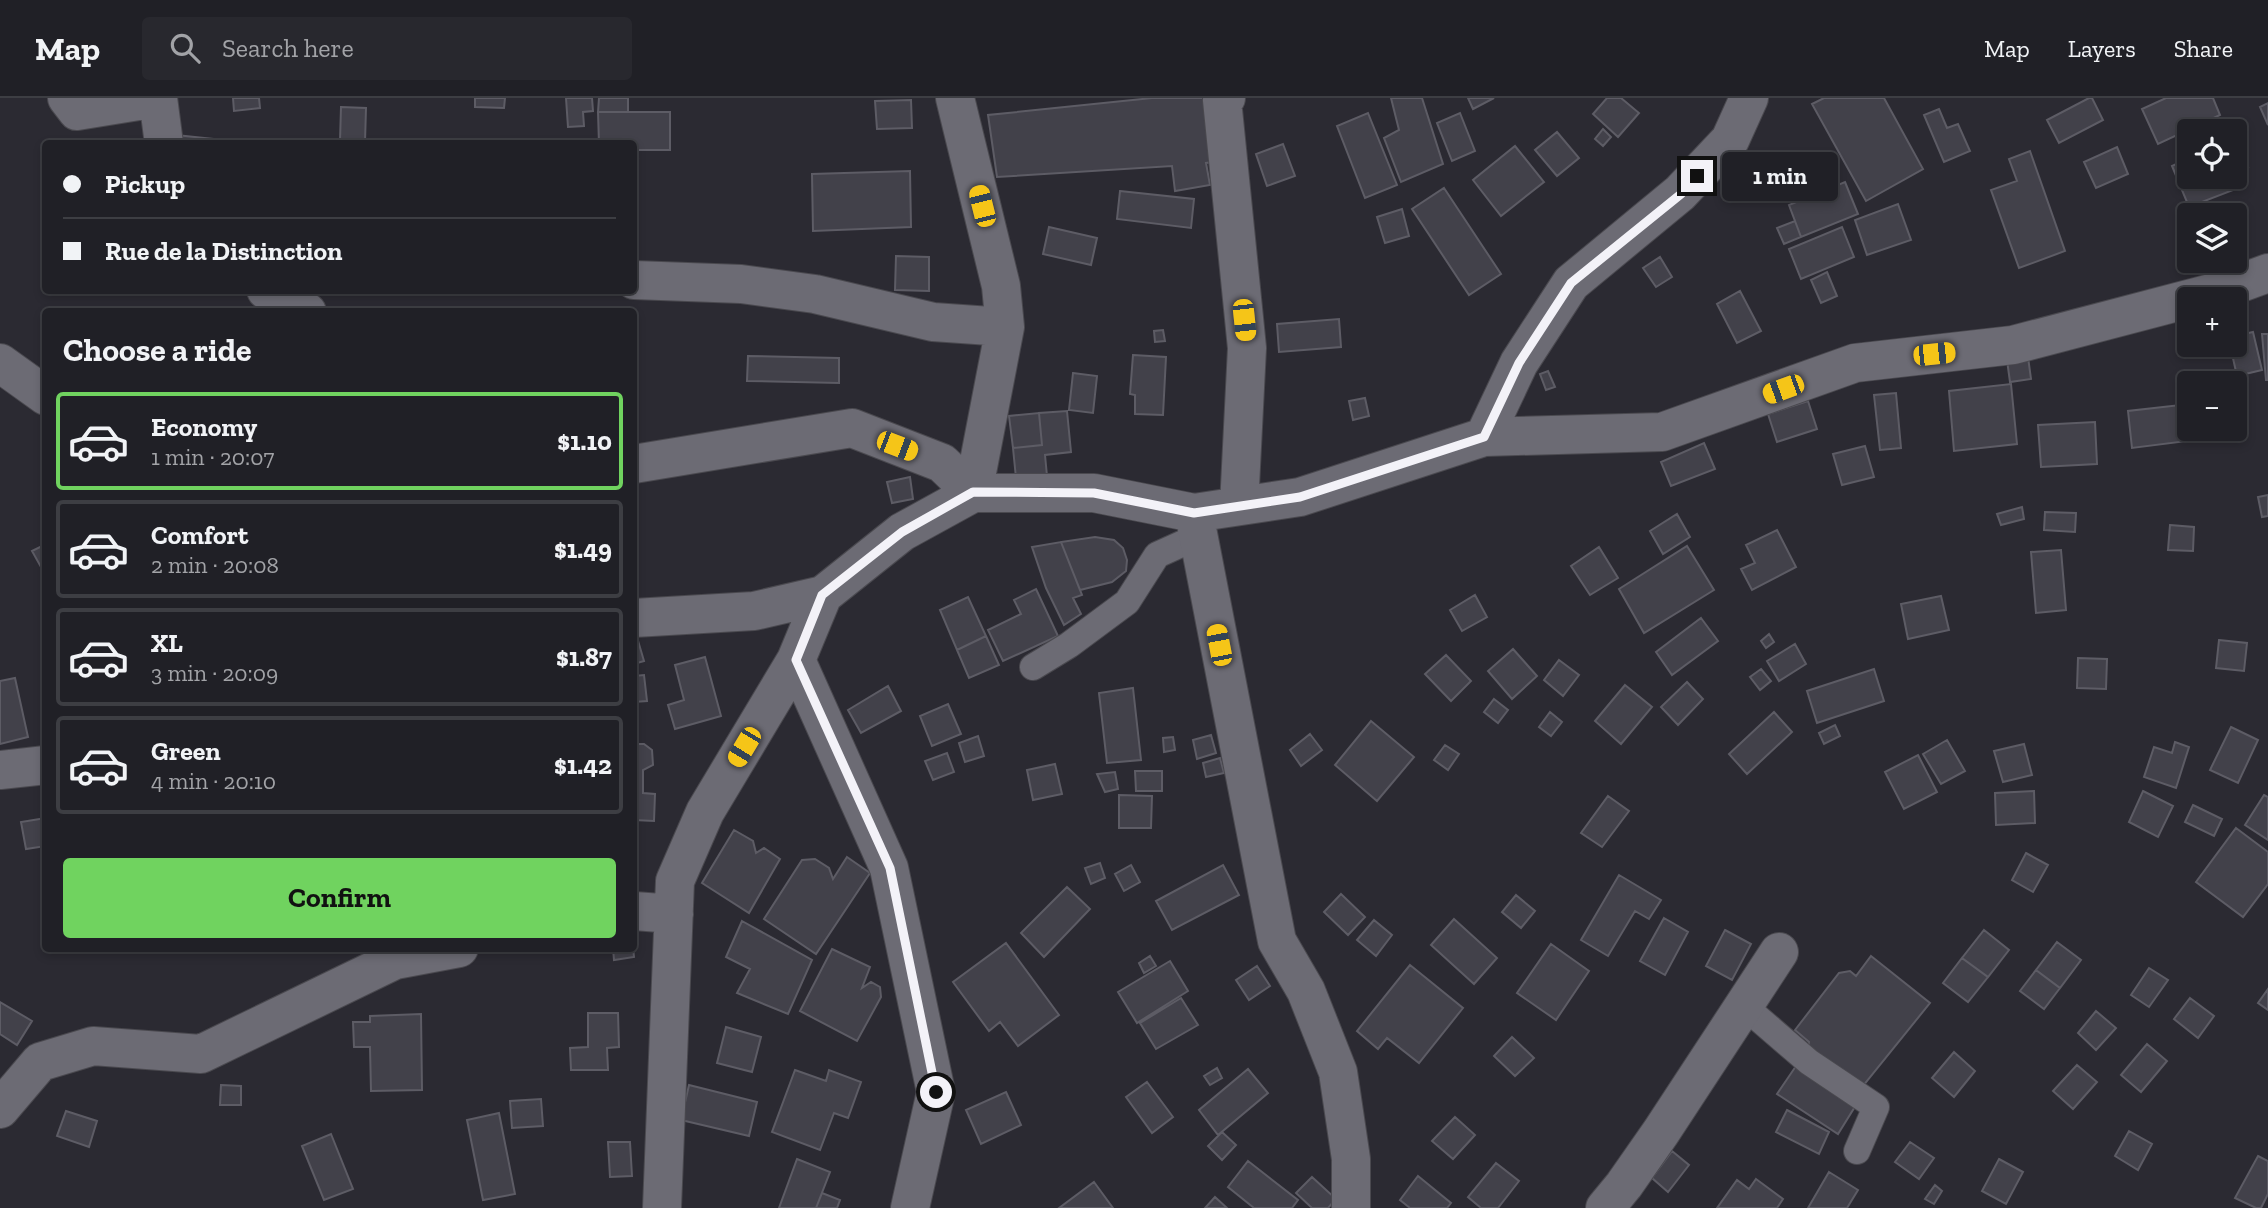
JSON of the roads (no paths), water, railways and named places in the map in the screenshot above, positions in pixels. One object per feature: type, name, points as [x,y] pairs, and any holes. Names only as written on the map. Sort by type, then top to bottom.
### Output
[{"type":"street","points":[[66,98],[77,111],[157,98],[163,140]]},
{"type":"street","points":[[955,98],[1001,286],[1005,327],[973,492]]},
{"type":"street","points":[[1484,437],[1519,363],[1571,283],[1681,194],[1730,139],[1749,98]]},
{"type":"street","points":[[1223,99],[1247,348],[1239,506]]},
{"type":"street","points":[[637,618],[754,611],[822,595],[902,532],[973,492],[1094,493],[1196,525],[1239,506],[1300,497],[1484,437],[1662,432],[1855,363],[2013,345],[2219,291],[2268,273]]},
{"type":"street","points":[[637,280],[741,284],[815,294],[933,322],[1005,327]]},
{"type":"street","points":[[273,294],[300,308]]},
{"type":"street","points":[[0,363],[42,393]]},
{"type":"street","points":[[637,464],[852,428],[942,463],[973,492]]},
{"type":"street","points":[[1196,525],[1277,941],[1306,991],[1338,1072],[1351,1159],[1351,1208]]},
{"type":"street","points":[[662,1208],[675,881],[705,812],[796,660],[822,595]]},
{"type":"street","points":[[796,660],[890,868],[936,1092],[910,1208]]},
{"type":"street","points":[[0,770],[42,765]]},
{"type":"street","points":[[637,911],[674,914]]},
{"type":"street","points":[[0,1110],[40,1062],[93,1046],[201,1054],[395,960],[438,952]]},
{"type":"street","points":[[1605,1208],[1661,1132],[1779,952]]},
{"type":"lane","points":[[1033,667],[1069,645],[1128,602],[1157,555],[1196,525]]},
{"type":"lane","points":[[1744,1006],[1810,1062],[1876,1107],[1857,1151]]}]
